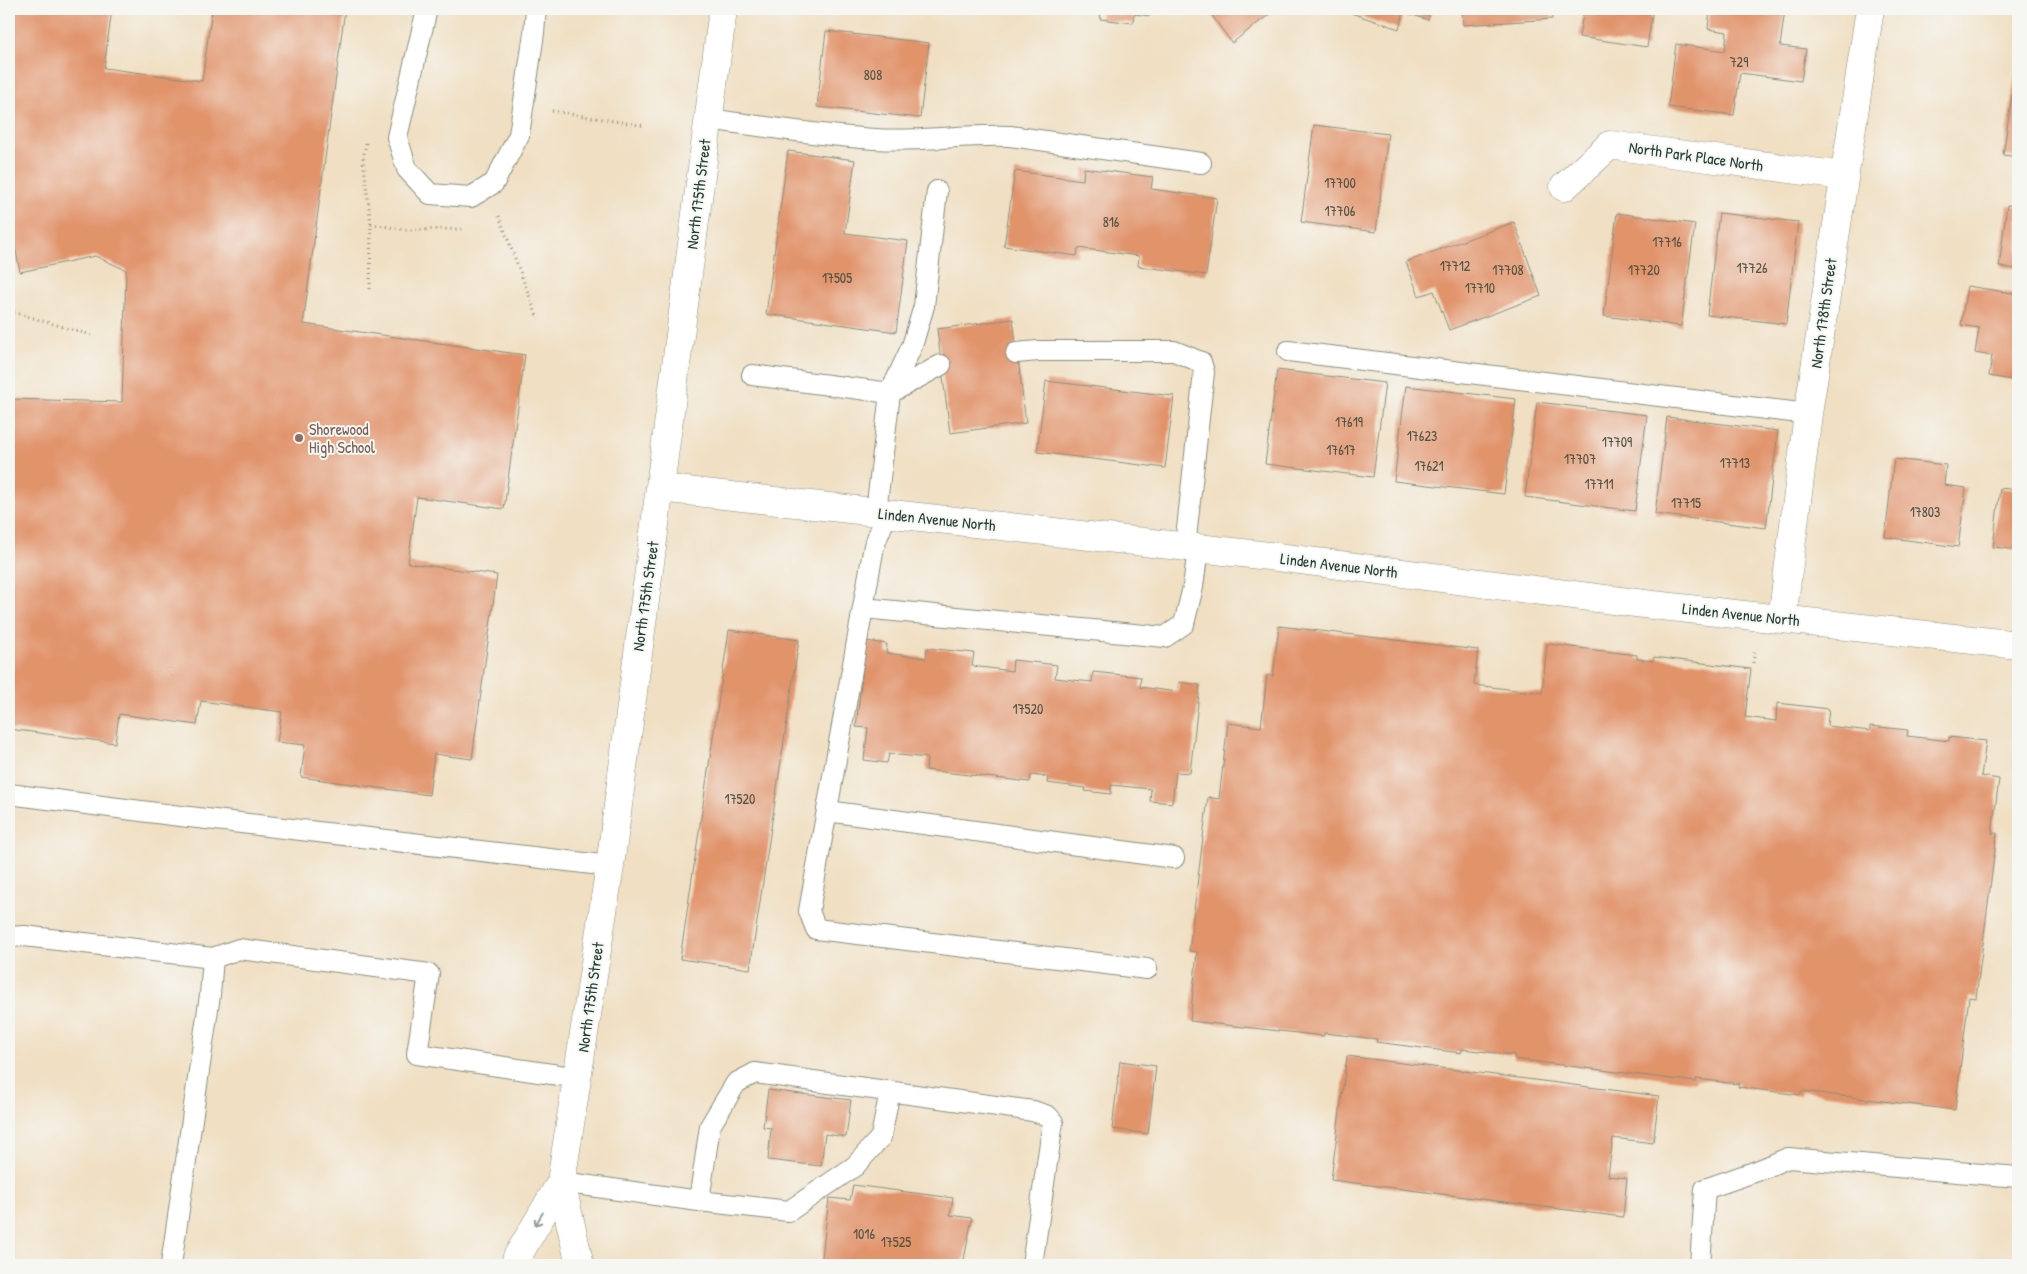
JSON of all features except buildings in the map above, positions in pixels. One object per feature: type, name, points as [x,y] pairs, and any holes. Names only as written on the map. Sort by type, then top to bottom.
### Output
[{"type":"street","name":"North 175th Street","points":[[515,1265],[517,1257],[561,1182],[610,866],[723,9]]},
{"type":"street","name":"North 178th Street","points":[[1782,619],[1808,414],[1870,9]]},
{"type":"street","name":"North Park Place North","points":[[1564,187],[1610,145],[1843,176]]},
{"type":"street","name":"Linden Avenue North","points":[[660,488],[1192,548],[1644,604],[2018,645]]},
{"type":"street","name":"North 175th Street","points":[[561,1182],[580,1265]]},
{"type":"lane","points":[[427,9],[397,137],[407,169],[430,194],[472,197],[494,183],[519,135],[536,9]]},
{"type":"lane","points":[[708,120],[874,139],[904,140],[981,135],[1010,136],[1201,163]]},
{"type":"lane","points":[[937,191],[924,306],[912,346],[890,393],[882,513],[874,546],[809,912],[816,929],[1147,969]]},
{"type":"lane","points":[[863,608],[1165,636],[1184,624],[1193,586],[1192,548],[1204,372],[1201,362],[1174,351],[1038,351],[1016,353]]},
{"type":"lane","points":[[1288,351],[1808,414]]},
{"type":"lane","points":[[752,374],[890,393],[941,365]]},
{"type":"lane","points":[[9,794],[610,866]]},
{"type":"lane","points":[[827,811],[1174,858]]},
{"type":"lane","points":[[9,936],[24,936],[213,958],[239,949],[429,974],[417,1054],[578,1078]]},
{"type":"lane","points":[[171,1265],[210,995],[213,958]]},
{"type":"lane","points":[[699,1201],[710,1126],[736,1082],[755,1073],[1033,1111],[1048,1116],[1053,1122],[1032,1265]]},
{"type":"lane","points":[[561,1182],[789,1211],[855,1166],[880,1137],[890,1091]]},
{"type":"lane","points":[[1700,1265],[1705,1189],[1758,1171],[1788,1158],[2018,1177]]},
{"type":"path","points":[[499,215],[538,319]]},
{"type":"path","points":[[9,311],[92,335]]},
{"type":"place","name":"Shorewood High School","points":[[299,438]]}]
